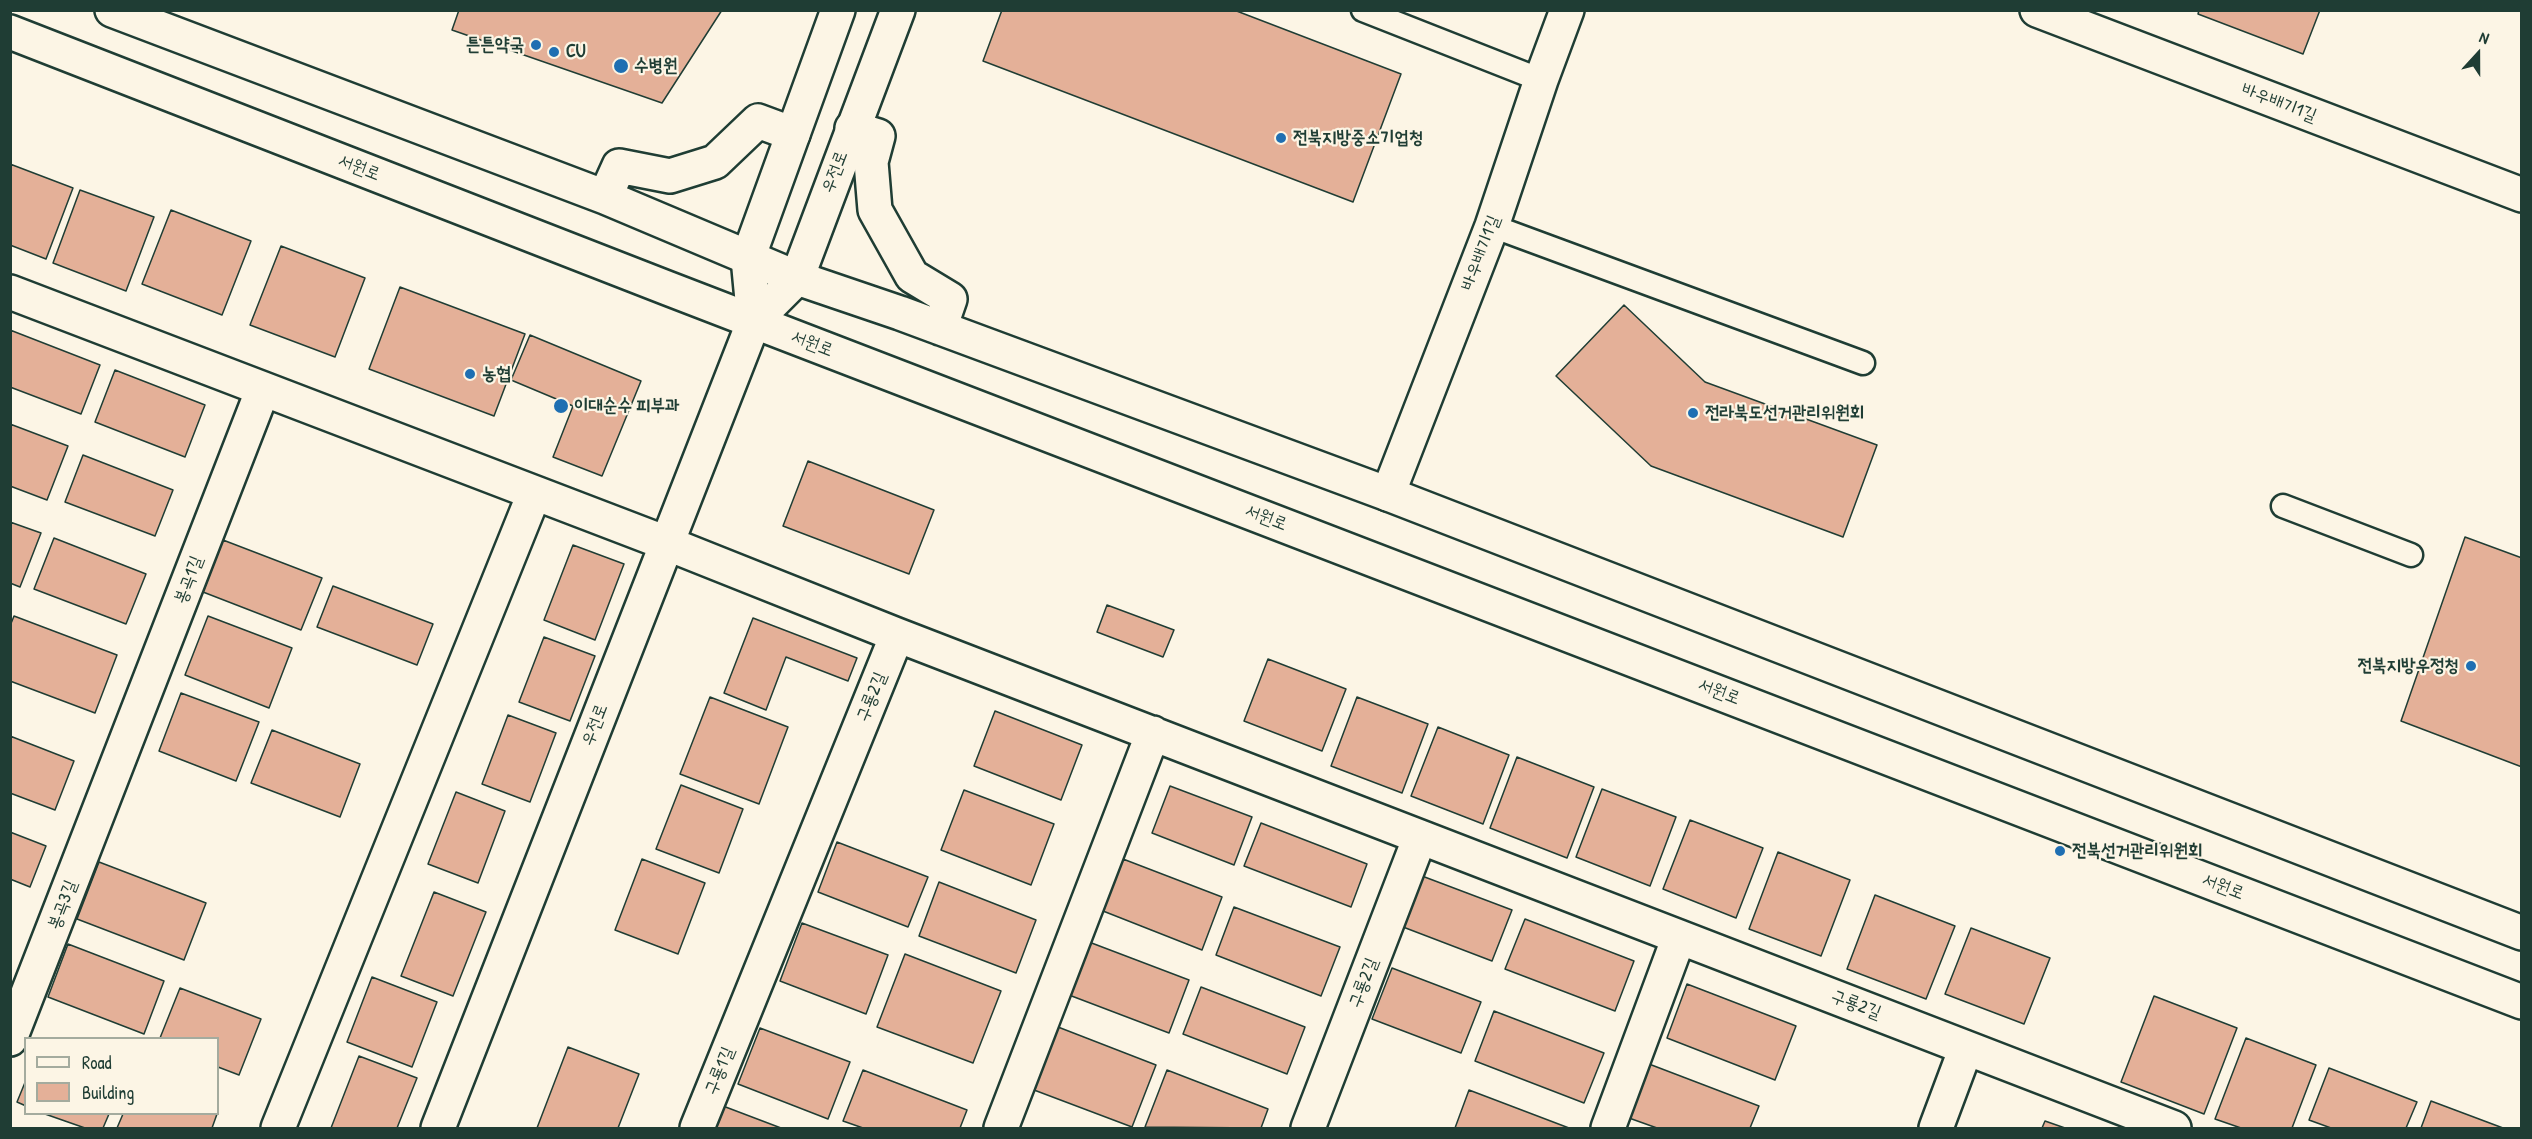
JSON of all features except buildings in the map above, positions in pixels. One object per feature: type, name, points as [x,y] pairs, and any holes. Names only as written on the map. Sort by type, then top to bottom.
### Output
[{"type":"street","points":[[112,10],[605,197],[797,278],[940,328],[1388,494],[2522,933]]},
{"type":"street","name":"우전로","points":[[754,321],[748,258],[838,10]]},
{"type":"street","name":"우전로","points":[[438,1128],[754,321],[797,278],[898,10]]},
{"type":"street","name":"바우배기1길","points":[[1388,494],[1492,226],[1567,10]]},
{"type":"street","name":"바우배기1길","points":[[2037,10],[2522,195]]},
{"type":"street","name":"서원로","points":[[10,32],[2522,1002]]},
{"type":"street","points":[[605,197],[619,166],[670,176],[716,162],[758,121],[793,134]]},
{"type":"street","points":[[852,128],[878,136],[871,162],[875,210],[912,276],[950,299],[940,328]]},
{"type":"street","points":[[10,292],[666,543],[897,635]]},
{"type":"street","name":"봉곡1길","points":[[114,771],[263,390]]},
{"type":"street","points":[[278,1128],[534,494]]},
{"type":"street","name":"구룡2길","points":[[744,1014],[897,635],[2174,1128]]},
{"type":"street","points":[[1005,1118],[1154,733]]},
{"type":"street","name":"봉곡3길","points":[[10,1039],[114,771]]},
{"type":"street","name":"구룡2길","points":[[1308,1128],[1420,837]]},
{"type":"street","points":[[1608,1128],[1679,937]]},
{"type":"street","name":"구룡1길","points":[[697,1128],[744,1014]]},
{"type":"street","points":[[1936,1128],[1966,1048]]},
{"type":"lane","points":[[1363,10],[1541,80]]},
{"type":"lane","points":[[1492,226],[1863,363]]},
{"type":"lane","points":[[2283,506],[2411,555]]},
{"type":"place","name":"튼튼약국","points":[[536,45]]},
{"type":"place","name":"CU","points":[[554,52]]},
{"type":"place","name":"수병원","points":[[621,66]]},
{"type":"place","name":"전북지방중소기업청","points":[[1281,138]]},
{"type":"place","name":"농협","points":[[470,374]]},
{"type":"place","name":"이대순수 피부과","points":[[561,406]]},
{"type":"place","name":"전라북도선거관리위원회","points":[[1693,413]]},
{"type":"place","name":"전북지방우정청","points":[[2471,666]]},
{"type":"place","name":"전북선거관리위원회","points":[[2060,851]]}]
